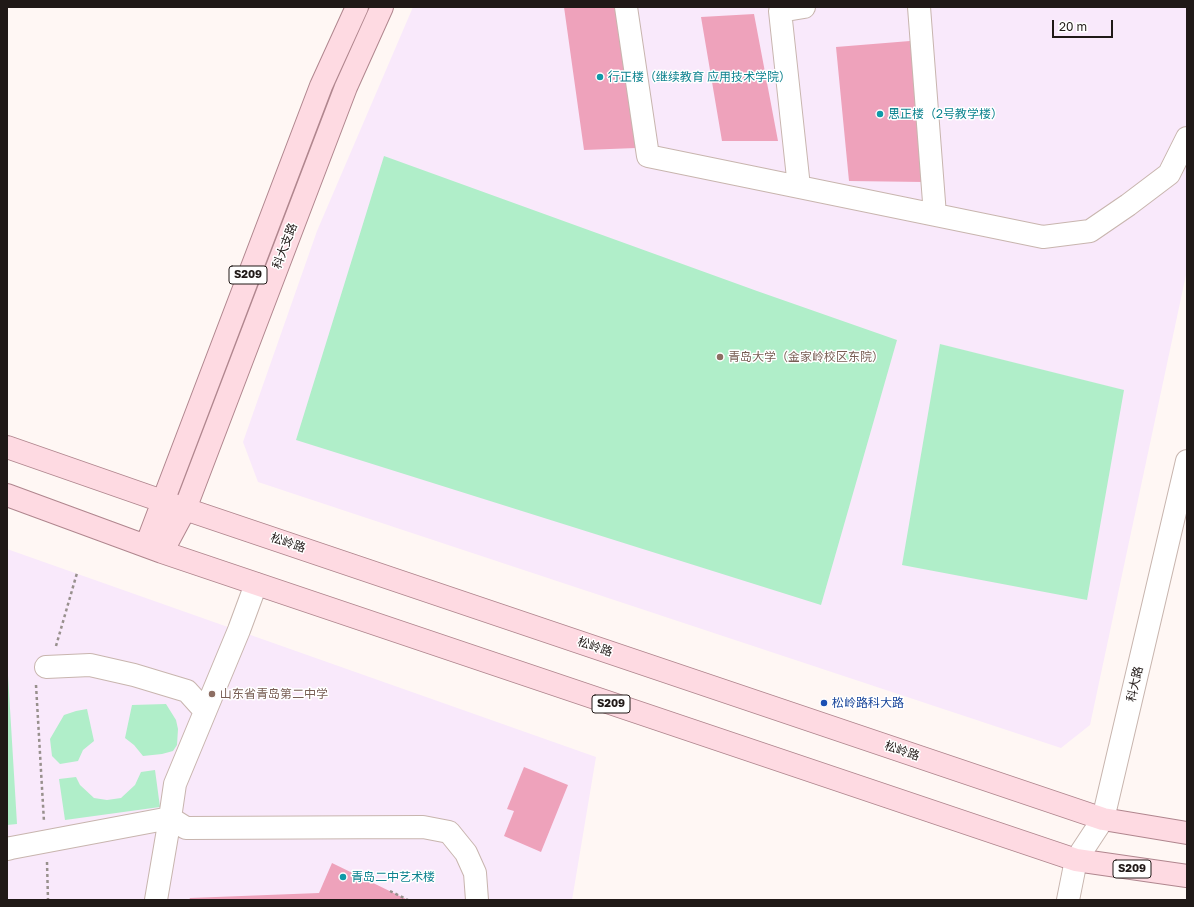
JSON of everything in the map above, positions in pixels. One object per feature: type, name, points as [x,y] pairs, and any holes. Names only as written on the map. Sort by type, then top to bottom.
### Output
[{"type":"main road","name":"科大支路","points":[[154,549],[162,501],[321,86],[357,7]]},
{"type":"main road","name":"科大支路","points":[[154,549],[185,509],[346,87],[382,7]]},
{"type":"main road","name":"松岭路","points":[[7,447],[185,509],[1103,819],[1187,833]]},
{"type":"main road","points":[[7,495],[154,549]]},
{"type":"main road","name":"S209","points":[[154,549],[1076,860],[1187,876]]},
{"type":"street","points":[[626,7],[648,156],[1043,237],[1090,231],[1128,205],[1169,174],[1187,138]]},
{"type":"street","points":[[799,187],[780,11],[804,7]]},
{"type":"street","points":[[919,7],[935,215]]},
{"type":"street","name":"科大路","points":[[1068,900],[1076,860],[1103,819],[1187,461]]},
{"type":"street","points":[[156,900],[175,784],[239,630],[256,584]]},
{"type":"street","points":[[46,667],[90,665],[134,675],[186,691],[205,711]]},
{"type":"street","points":[[7,849],[170,818],[186,828],[423,827],[449,832],[466,853],[475,873],[477,900]]},
{"type":"path","points":[[48,900],[47,841],[44,826],[36,681],[53,658],[77,573]]},
{"type":"path","points":[[390,891],[408,900]]},
{"type":"shaded area","name":"青岛大学（金家岭校区东院）","points":[[413,7],[1187,7],[1187,270],[1090,725],[1061,748],[258,482],[243,442],[317,231]]},
{"type":"shaded area","name":"山东省青岛第二中学","points":[[7,549],[596,757],[572,900],[7,900]]},
{"type":"green space","points":[[384,156],[897,340],[821,605],[296,440]]},
{"type":"green space","points":[[940,344],[1124,390],[1087,600],[902,565]]},
{"type":"green space","points":[[7,659],[17,824],[7,825]]},
{"type":"green space","points":[[166,704],[176,720],[178,729],[177,745],[173,751],[143,756],[134,745],[125,738],[132,705]]},
{"type":"green space","points":[[87,709],[94,741],[83,750],[78,761],[60,764],[52,756],[50,739],[64,715]]},
{"type":"green space","points":[[155,770],[160,807],[65,820],[59,779],[76,777],[80,785],[94,798],[107,800],[121,798],[135,785],[141,772]]},
{"type":"building","name":"行正楼（继续教育 应用技术学院）","points":[[564,7],[618,7],[636,148],[584,150]]},
{"type":"building","points":[[754,14],[778,141],[722,141],[701,17]]},
{"type":"building","name":"思正楼（2号教学楼）","points":[[910,41],[924,182],[849,181],[836,47]]},
{"type":"building","points":[[524,767],[568,785],[541,852],[504,836],[514,811],[507,809]]},
{"type":"building","name":"青岛二中艺术楼","points":[[332,863],[408,900],[189,900],[190,898],[319,893]]},
{"type":"place","name":"行正楼（继续教育 应用技术学院）","points":[[600,77]]},
{"type":"place","name":"思正楼（2号教学楼）","points":[[880,114]]},
{"type":"place","name":"青岛大学（金家岭校区东院）","points":[[720,357]]},
{"type":"place","name":"山东省青岛第二中学","points":[[212,694]]},
{"type":"place","name":"松岭路科大路","points":[[824,703]]},
{"type":"place","name":"青岛二中艺术楼","points":[[343,877]]}]
